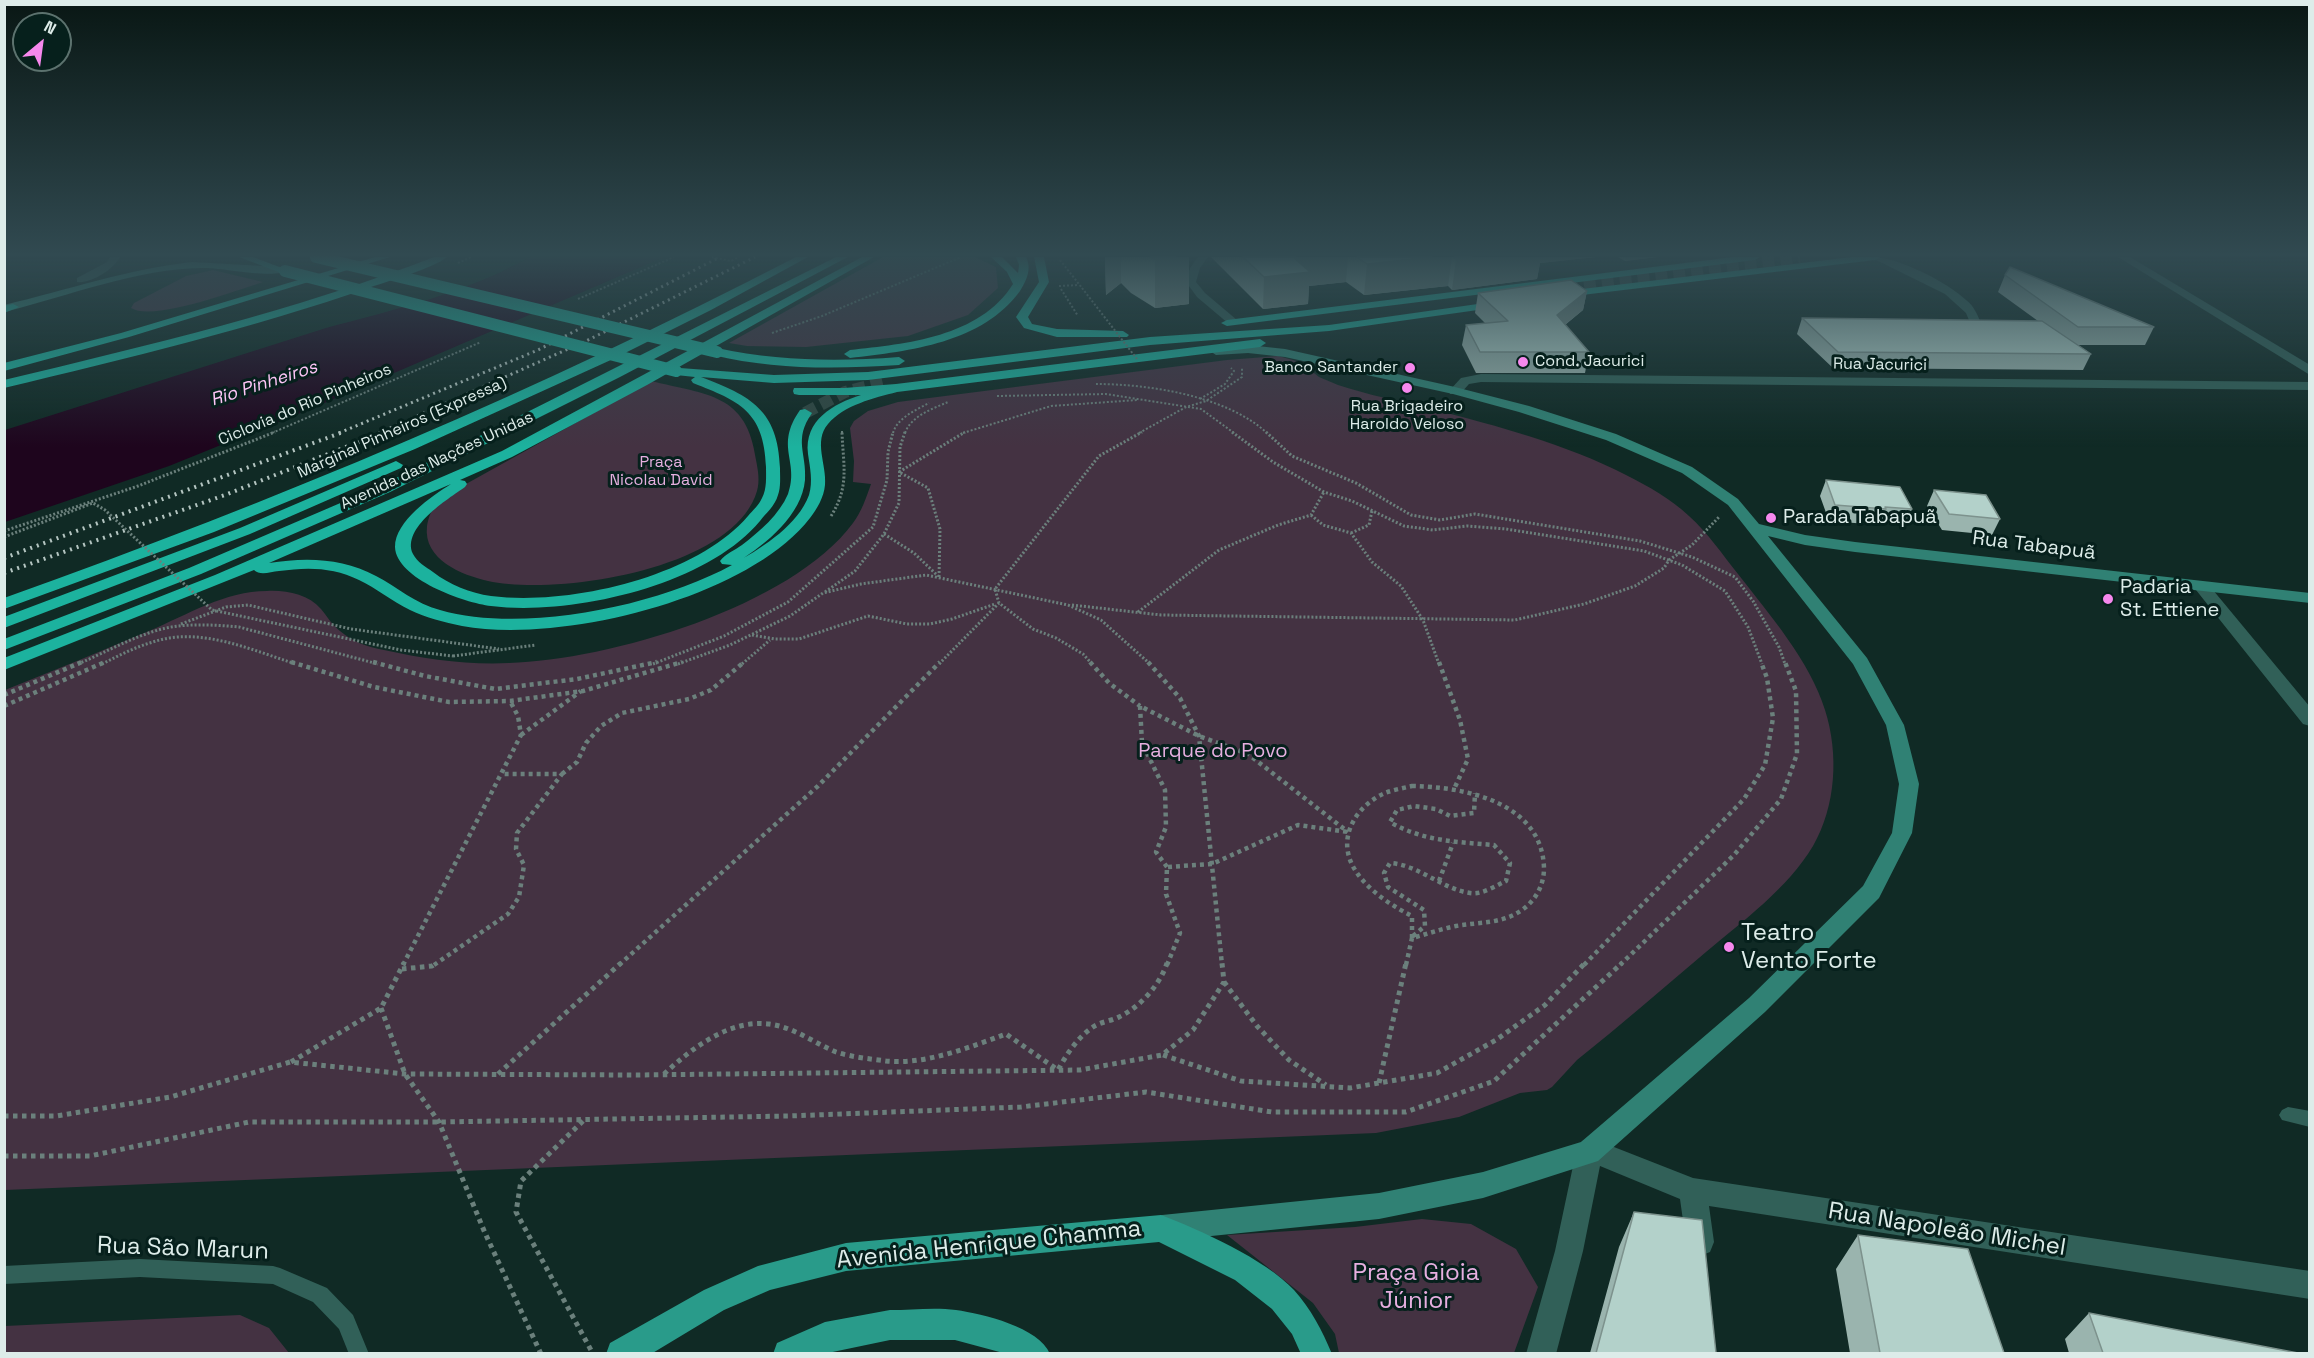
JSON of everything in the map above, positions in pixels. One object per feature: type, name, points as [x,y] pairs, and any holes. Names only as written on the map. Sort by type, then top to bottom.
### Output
[{"type":"highway","points":[[4,367],[175,320]]},
{"type":"highway","points":[[4,384],[253,320]]},
{"type":"highway","points":[[477,320],[678,372],[750,387],[844,392],[1383,320]]},
{"type":"highway","points":[[584,320],[748,359],[810,365],[942,360],[1281,320]]},
{"type":"highway","name":"Marginal Pinheiros (Expressa)","points":[[4,604],[239,517],[405,449],[678,320]]},
{"type":"highway","name":"Avenida das Nações Unidas","points":[[4,645],[226,558],[394,484],[727,320]]},
{"type":"highway","name":"Avenida das Nações Unidas","points":[[4,665],[221,578],[507,454],[643,382],[748,320]]},
{"type":"highway","points":[[748,359],[809,358],[856,353],[940,338],[982,320]]},
{"type":"highway","points":[[1023,320],[1028,326],[1042,331],[1123,335]]},
{"type":"highway","points":[[903,361],[1250,320]]},
{"type":"highway","points":[[678,372],[774,379],[868,376],[1150,341],[1329,328]]},
{"type":"highway","points":[[221,578],[281,565],[313,562],[331,564],[356,572],[400,600],[434,614],[472,622],[515,624],[608,613],[664,599],[698,587],[732,571],[784,536],[802,519],[820,485],[814,442],[821,425],[847,403],[892,385],[1197,351],[1292,338],[1329,328]]},
{"type":"highway","points":[[4,360],[38,359]]},
{"type":"highway","points":[[507,454],[441,497],[424,511],[408,531],[403,544],[406,558],[424,579],[465,596],[488,601],[528,603],[576,599],[618,591],[655,581],[689,566],[743,531],[758,515],[769,501],[774,485],[773,460],[765,421],[752,406],[729,392],[678,372]]},
{"type":"highway","points":[[4,623],[245,531],[358,483],[500,416],[531,391]]},
{"type":"highway","points":[[608,613],[699,577],[732,558],[775,524],[793,498],[798,481],[794,431],[805,413]]},
{"type":"highway","name":"Avenida das Nações Unidas","points":[[4,632],[199,560],[226,558]]},
{"type":"main road","name":"Avenida Henrique Chamma","points":[[621,1353],[714,1300],[768,1276],[846,1257],[1161,1228]]},
{"type":"main road","points":[[1161,1228],[1245,1270],[1282,1299],[1302,1324],[1317,1353]]},
{"type":"main road","points":[[788,1353],[825,1338],[890,1325],[955,1325],[1011,1339],[1035,1353]]},
{"type":"street","points":[[2227,320],[2310,371]]},
{"type":"street","points":[[1161,1228],[1379,1206],[1483,1185],[1590,1151],[1757,1005],[1871,892],[1902,833],[1909,784],[1895,725],[1861,662],[1733,502],[1687,470],[1652,453],[1524,410],[1455,391],[1285,353],[1248,349],[1197,351]]},
{"type":"street","name":"Rua Jacurici","points":[[1455,391],[1465,381],[1481,378],[2310,386]]},
{"type":"street","name":"Rua Tabapuã","points":[[1755,528],[1815,542],[2310,598]]},
{"type":"street","points":[[2202,587],[2310,720]]},
{"type":"street","points":[[1541,1353],[1569,1251],[1590,1151]]},
{"type":"street","name":"Rua Napoleão Michel","points":[[1590,1151],[1693,1191],[2310,1285]]},
{"type":"street","points":[[1693,1191],[1704,1272]]},
{"type":"lane","points":[[2288,1115],[2310,1119]]},
{"type":"lane","name":"Rua São Marun","points":[[4,1275],[140,1268],[273,1275],[320,1295],[346,1322],[359,1353]]},
{"type":"path","points":[[770,334],[809,320]]},
{"type":"path","points":[[1082,320],[1091,334]]},
{"type":"path","points":[[1107,320],[1137,360]]},
{"type":"path","name":"Ciclovia do Rio Pinheiros","points":[[4,531],[138,486],[252,442],[482,342]]},
{"type":"path","points":[[995,589],[1099,456],[1242,377],[1242,367]]},
{"type":"path","points":[[1203,400],[1233,375]]},
{"type":"path","points":[[996,396],[1106,394],[1201,409],[1273,462],[1324,492],[1352,501],[1404,526],[1433,530],[1467,526],[1506,529],[1644,551],[1669,560],[1682,565],[1725,591],[1748,627],[1767,678],[1773,718],[1765,765],[1744,799],[1545,1005],[1497,1040],[1437,1073],[1350,1088],[1241,1081],[1162,1055]]},
{"type":"path","points":[[899,472],[967,431],[1051,406],[1146,399]]},
{"type":"path","points":[[4,1156],[90,1156],[249,1122],[439,1122],[789,1116],[1021,1107],[1146,1092],[1272,1112],[1406,1112],[1494,1081],[1623,962],[1734,855],[1781,799],[1797,754],[1796,691],[1779,647],[1753,601],[1735,577],[1679,553],[1640,541],[1475,514],[1440,520],[1411,515],[1387,498],[1292,456],[1256,423],[1228,408],[1203,400]]},
{"type":"path","points":[[4,706],[154,642],[181,637],[207,637],[374,687],[449,702],[510,701],[583,691],[661,670],[751,635],[790,616],[855,571],[884,534],[899,503],[900,447],[906,429],[924,412],[950,401]]},
{"type":"path","points":[[899,472],[928,488],[940,529],[939,577]]},
{"type":"path","points":[[1137,612],[1219,550],[1278,525],[1311,515],[1324,492]]},
{"type":"path","points":[[4,537],[93,503],[105,510],[212,610],[401,650],[453,656]]},
{"type":"path","points":[[1351,533],[1369,525],[1372,511]]},
{"type":"path","points":[[1311,515],[1323,525],[1351,533],[1372,562],[1401,586],[1423,620],[1460,720],[1468,759],[1455,787]]},
{"type":"path","points":[[823,593],[926,575],[1068,605],[1161,615],[1515,620],[1584,604],[1635,586],[1664,568],[1669,560],[1713,525]]},
{"type":"path","points":[[884,534],[914,553],[939,577]]},
{"type":"path","points":[[995,589],[999,603],[1033,629],[1056,638],[1083,654],[1108,683],[1140,706],[1199,736],[1248,754],[1348,832]]},
{"type":"path","points":[[751,635],[770,640],[813,636],[848,622],[876,616],[905,624],[928,625],[946,622],[959,615],[999,603]]},
{"type":"path","points":[[498,1074],[818,786],[999,603]]},
{"type":"path","points":[[4,695],[151,633],[177,626],[226,607],[248,605],[351,629],[506,651]]},
{"type":"path","points":[[1068,605],[1101,620],[1149,663],[1180,698],[1199,736],[1224,982],[1257,1026],[1289,1060],[1329,1086]]},
{"type":"path","points":[[177,626],[239,627]]},
{"type":"path","points":[[401,969],[432,966],[508,914],[519,897],[524,865],[516,849],[517,833],[562,774],[577,762],[586,743],[601,726],[622,713],[690,699],[711,690],[770,640]]},
{"type":"path","points":[[4,1116],[56,1116],[170,1096],[290,1062],[381,1008],[521,735],[583,691]]},
{"type":"path","points":[[510,701],[518,716],[521,735]]},
{"type":"path","points":[[1058,1070],[1067,1053],[1093,1027],[1120,1017],[1143,1000],[1164,976],[1171,951],[1180,933],[1167,902],[1163,885],[1167,867],[1156,852],[1166,827],[1165,790],[1142,743],[1140,706]]},
{"type":"path","points":[[501,774],[562,774]]},
{"type":"path","points":[[1379,1083],[1412,938],[1412,916],[1390,906],[1373,893],[1351,863],[1347,847],[1348,832],[1354,818],[1364,806],[1394,789],[1413,786],[1455,787],[1475,793],[1512,812],[1527,825],[1538,840],[1544,855],[1545,871],[1542,886],[1534,900],[1520,912],[1502,920],[1481,925],[1458,926],[1412,938]]},
{"type":"path","points":[[1412,938],[1425,926],[1424,910],[1388,887],[1384,873],[1390,863],[1404,864],[1439,881],[1470,892],[1482,892],[1506,881],[1510,863],[1494,845],[1454,843],[1416,836],[1390,822],[1397,810],[1414,806],[1436,809],[1450,816],[1474,813],[1475,793]]},
{"type":"path","points":[[1167,867],[1212,864],[1298,825],[1348,832]]},
{"type":"path","points":[[1439,881],[1454,843]]},
{"type":"path","points":[[290,1062],[405,1074],[1080,1070],[1162,1055],[1193,1030],[1224,982]]},
{"type":"path","points":[[381,1008],[405,1074],[439,1122],[485,1233],[541,1353]]},
{"type":"path","points":[[664,1074],[690,1050],[708,1041],[734,1029],[768,1024],[807,1036],[837,1052],[889,1060],[946,1056],[1006,1034],[1058,1070]]},
{"type":"path","points":[[584,1120],[521,1181],[516,1212],[593,1353]]},
{"type":"green space","points":[[770,320],[953,320],[908,336],[806,347],[747,346],[729,343]]},
{"type":"green space","name":"Parque do Povo","points":[[1278,356],[1300,362],[1319,377],[1338,385],[1481,422],[1555,445],[1603,464],[1659,493],[1675,504],[1702,529],[1763,605],[1799,656],[1825,710],[1832,744],[1831,797],[1821,830],[1803,861],[1764,903],[1577,1060],[1552,1087],[1547,1090],[1520,1093],[1459,1117],[1376,1133],[5,1190],[5,690],[221,599],[251,592],[282,591],[303,596],[316,604],[334,626],[360,644],[446,661],[509,663],[550,660],[645,640],[743,603],[787,580],[825,553],[853,523],[864,504],[871,484],[853,482],[854,461],[850,428],[854,421],[868,411],[898,402],[1227,360]]},
{"type":"green space","name":"Praça Nicolau David","points":[[651,381],[706,394],[734,409],[744,421],[751,438],[758,483],[757,491],[742,518],[715,540],[680,558],[639,571],[597,580],[518,585],[488,581],[456,570],[438,557],[427,538],[427,526],[431,512],[441,501],[457,489]]},
{"type":"green space","name":"Praça Gioia Júnior","points":[[1422,1219],[1471,1224],[1516,1249],[1538,1287],[1514,1353],[1339,1353],[1335,1334],[1313,1303],[1227,1235],[1355,1227]]},
{"type":"green space","points":[[240,1315],[269,1328],[289,1353],[5,1353],[5,1326]]},
{"type":"water","name":"Rio Pinheiros","points":[[354,320],[517,320],[315,407],[169,466],[5,522],[5,430]]},
{"type":"building","points":[[1562,320],[1589,352],[1480,352],[1466,325],[1508,321]]},
{"type":"building","points":[[1805,320],[2042,321],[2091,354],[1838,352]]},
{"type":"building","points":[[2069,320],[2138,320],[2154,327],[2078,327]]},
{"type":"building","points":[[1826,480],[1900,487],[1912,509],[1835,505]]},
{"type":"building","points":[[1934,490],[1986,495],[2000,519],[1949,514]]},
{"type":"building","points":[[1634,1212],[1702,1220],[1716,1353],[1596,1353]]},
{"type":"building","points":[[1858,1235],[1968,1249],[2004,1353],[1880,1353]]},
{"type":"building","points":[[2089,1313],[2298,1353],[2103,1353]]},
{"type":"tunnel","points":[[805,413],[845,392],[888,381]]},
{"type":"railway","points":[[339,433],[538,350],[596,320]]},
{"type":"railway","points":[[379,433],[627,320]]},
{"type":"railway","points":[[4,558],[343,432]]},
{"type":"railway","points":[[4,573],[225,495],[383,432]]},
{"type":"place","name":"Cond. Jacurici","points":[[1523,362]]},
{"type":"place","name":"Banco Santander","points":[[1410,368]]},
{"type":"place","name":"Rua Brigadeiro Haroldo Veloso","points":[[1407,388]]},
{"type":"place","name":"Parada Tabapuã","points":[[1771,518]]},
{"type":"place","name":"Padaria St. Ettiene","points":[[2108,599]]},
{"type":"place","name":"Teatro Vento Forte","points":[[1729,947]]}]
